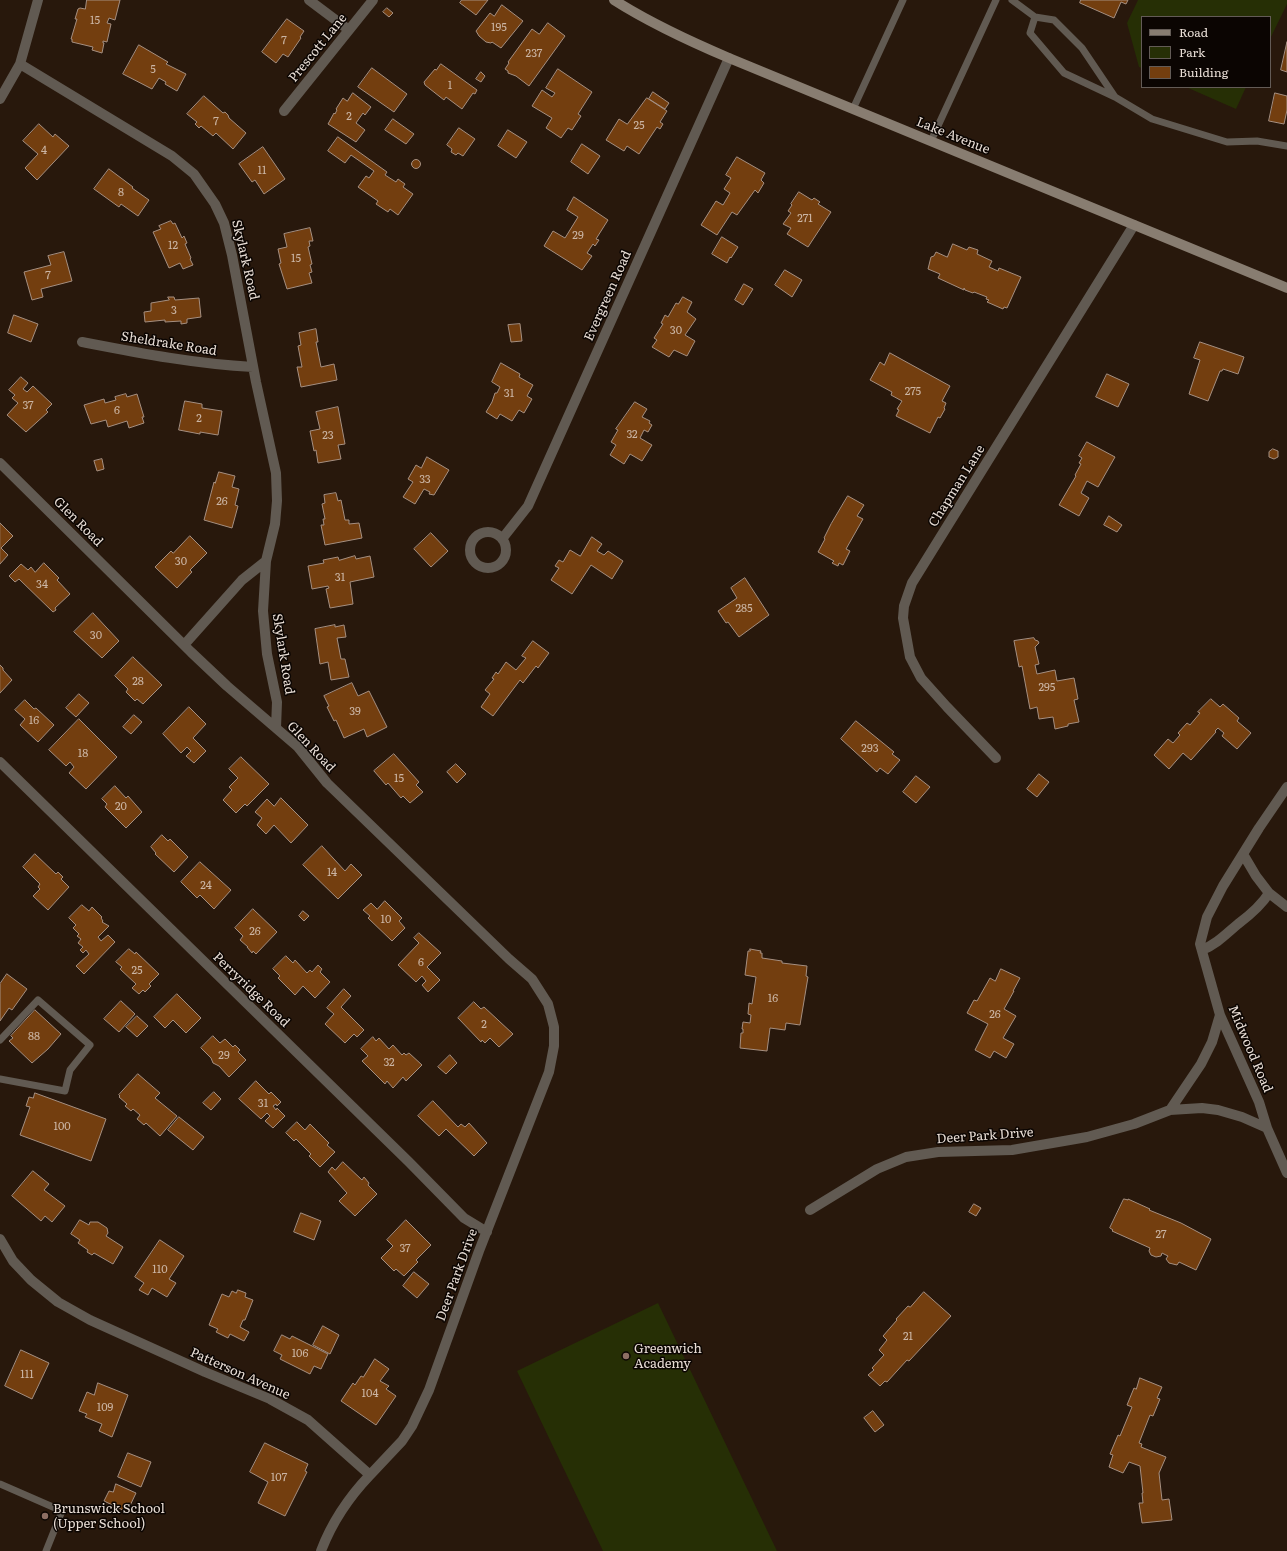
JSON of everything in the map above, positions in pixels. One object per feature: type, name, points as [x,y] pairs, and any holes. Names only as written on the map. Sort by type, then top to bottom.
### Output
[{"type":"main road","name":"Lake Avenue","points":[[614,0],[638,16],[673,34],[729,58],[1287,288]]},
{"type":"street","points":[[0,99],[20,64],[38,0]]},
{"type":"street","points":[[309,0],[349,30]]},
{"type":"street","name":"Prescott Lane","points":[[284,112],[373,0]]},
{"type":"street","name":"Evergreen Road","points":[[502,539],[528,506],[729,58]]},
{"type":"street","name":"Skylark Road","points":[[20,64],[172,156],[194,174],[215,204],[224,224],[232,255],[253,367],[276,473],[277,501],[275,524],[266,561],[263,611],[267,654],[278,702],[276,728]]},
{"type":"street","name":"Chapman Lane","points":[[996,758],[947,708],[921,678],[910,657],[903,618],[904,606],[912,583],[1134,225]]},
{"type":"street","name":"Sheldrake Road","points":[[82,342],[147,355],[216,365],[253,367]]},
{"type":"street","name":"Glen Road","points":[[0,463],[227,686],[298,747],[333,789],[509,959],[532,979],[548,1004],[554,1027],[554,1046],[549,1072]]},
{"type":"street","points":[[184,645],[242,580],[266,561]]},
{"type":"street","name":"Perryridge Road","points":[[0,762],[409,1162],[464,1218],[487,1232]]},
{"type":"street","name":"Midwood Road","points":[[1287,787],[1223,886],[1207,917],[1200,944],[1220,1015],[1259,1102],[1267,1128],[1287,1173]]},
{"type":"street","points":[[1243,854],[1256,876],[1269,893],[1287,907]]},
{"type":"street","points":[[1202,950],[1222,939],[1251,914],[1263,902],[1269,893]]},
{"type":"street","points":[[1170,1110],[1201,1064],[1212,1042],[1220,1015]]},
{"type":"street","name":"Deer Park Drive","points":[[370,1475],[402,1441],[412,1426],[429,1390],[487,1232],[549,1072]]},
{"type":"street","name":"Deer Park Drive","points":[[810,1210],[877,1169],[906,1157],[938,1152],[1012,1150],[1087,1137],[1134,1124],[1170,1110],[1202,1108],[1218,1110],[1242,1117],[1267,1128]]},
{"type":"street","name":"Patterson Avenue","points":[[0,1239],[13,1261],[31,1280],[58,1302],[90,1320],[270,1400],[308,1420],[370,1475]]},
{"type":"street","points":[[321,1551],[345,1505],[354,1492],[370,1475]]},
{"type":"lane","points":[[853,109],[903,0]]},
{"type":"lane","points":[[931,141],[996,0]]},
{"type":"lane","points":[[1012,0],[1035,17],[1054,20],[1082,48],[1115,97]]},
{"type":"lane","points":[[1035,17],[1030,33],[1064,73],[1115,97],[1152,119],[1227,142],[1257,141],[1287,146]]},
{"type":"lane","points":[[0,1040],[38,1000],[90,1045],[70,1070],[65,1091],[0,1079]]},
{"type":"lane","points":[[0,1484],[62,1511],[46,1551]]},
{"type":"green space","points":[[1138,0],[1287,0],[1287,4],[1271,37],[1271,16],[1141,16],[1141,68],[1139,67],[1127,23]]},
{"type":"green space","points":[[1188,88],[1246,88],[1236,109]]},
{"type":"green space","points":[[658,1303],[777,1551],[603,1551],[517,1371]]},
{"type":"building","points":[[87,0],[120,0],[115,20],[109,18],[107,23],[111,24],[107,42],[103,41],[102,53],[92,50],[93,47],[72,42],[71,39],[77,19],[75,19],[78,9],[85,9]]},
{"type":"building","points":[[462,0],[488,0],[476,15],[460,3]]},
{"type":"building","points":[[1081,0],[1128,0],[1126,4],[1121,2],[1114,18],[1080,3]]},
{"type":"building","points":[[502,5],[523,21],[501,48],[492,42],[486,42],[476,31],[490,13],[494,16]]},
{"type":"building","points":[[387,8],[393,13],[389,17],[383,12]]},
{"type":"building","points":[[287,19],[304,31],[288,57],[283,54],[276,63],[262,52]]},
{"type":"building","points":[[548,23],[565,36],[529,86],[516,76],[508,73],[505,69],[509,63],[508,62],[532,29],[539,34]]},
{"type":"building","points":[[1287,42],[1287,72],[1281,70]]},
{"type":"building","points":[[139,45],[168,62],[166,64],[186,74],[177,91],[165,84],[166,82],[159,78],[152,89],[123,74]]},
{"type":"building","points":[[441,64],[477,90],[475,94],[473,93],[462,109],[446,97],[444,100],[425,85],[424,82]]},
{"type":"building","points":[[372,68],[407,94],[394,112],[358,87]]},
{"type":"building","points":[[558,69],[592,92],[578,114],[581,116],[572,130],[568,128],[561,138],[546,128],[552,118],[532,106],[542,90],[552,97],[555,93],[546,88]]},
{"type":"building","points":[[481,72],[485,76],[481,82],[476,79]]},
{"type":"building","points":[[653,92],[669,103],[665,109],[649,99]]},
{"type":"building","points":[[353,93],[371,107],[365,115],[363,113],[356,123],[365,130],[356,142],[328,124],[343,98],[347,101]]},
{"type":"building","points":[[1275,93],[1287,96],[1287,110],[1284,124],[1269,121]]},
{"type":"building","points":[[204,96],[223,113],[225,112],[229,118],[246,133],[233,149],[216,133],[213,136],[201,126],[199,128],[195,124],[197,122],[187,114]]},
{"type":"building","points":[[647,98],[667,111],[660,122],[663,124],[660,129],[657,127],[639,154],[627,146],[624,151],[606,140],[619,119],[627,124]]},
{"type":"building","points":[[393,119],[414,134],[406,144],[385,130]]},
{"type":"building","points":[[39,124],[53,137],[55,134],[69,146],[37,180],[25,168],[38,154],[23,141]]},
{"type":"building","points":[[459,128],[475,139],[463,156],[458,153],[456,155],[451,152],[452,149],[447,145]]},
{"type":"building","points":[[508,130],[527,142],[516,158],[498,146]]},
{"type":"building","points":[[338,137],[387,172],[385,175],[396,182],[398,179],[405,184],[403,187],[413,194],[398,215],[390,209],[388,212],[376,204],[378,201],[358,187],[366,176],[369,178],[374,171],[351,155],[345,163],[328,151]]},
{"type":"building","points":[[582,144],[600,156],[588,174],[571,162]]},
{"type":"building","points":[[263,147],[285,179],[264,194],[255,180],[252,182],[239,164]]},
{"type":"building","points":[[737,157],[765,173],[761,180],[764,183],[758,193],[755,190],[737,215],[732,212],[717,235],[701,225],[716,201],[723,205],[730,193],[724,189],[731,178],[726,175]]},
{"type":"building","points":[[414,160],[418,160],[420,164],[418,168],[414,168],[412,166],[412,162]]},
{"type":"building","points":[[109,169],[149,200],[138,216],[121,204],[119,207],[94,189]]},
{"type":"building","points":[[799,192],[812,200],[814,198],[820,202],[818,204],[831,212],[808,247],[787,234],[791,228],[783,224],[791,213],[788,211]]},
{"type":"building","points":[[574,197],[608,220],[596,239],[599,240],[595,246],[593,244],[587,253],[592,256],[582,270],[544,246],[553,231],[565,238],[578,217],[567,210]]},
{"type":"building","points":[[171,221],[173,224],[175,223],[182,238],[184,236],[187,243],[185,244],[193,265],[183,269],[180,263],[169,268],[153,232],[161,229],[159,226]]},
{"type":"building","points":[[310,228],[313,241],[309,241],[310,246],[308,247],[312,264],[310,265],[312,272],[309,273],[312,283],[287,289],[279,264],[281,263],[278,249],[287,247],[284,234]]},
{"type":"building","points":[[722,237],[738,247],[727,263],[712,254]]},
{"type":"building","points":[[953,244],[967,250],[969,247],[978,250],[977,254],[992,261],[989,267],[998,271],[999,268],[1021,277],[1007,308],[1004,307],[1003,309],[987,302],[989,300],[986,299],[987,297],[965,290],[964,288],[964,290],[938,278],[940,274],[928,269],[931,257],[934,256],[936,252],[947,257]]},
{"type":"building","points":[[64,252],[72,281],[41,289],[43,297],[32,300],[24,272],[51,265],[48,256]]},
{"type":"building","points":[[785,270],[802,280],[792,297],[775,285]]},
{"type":"building","points":[[744,284],[753,289],[743,305],[735,300]]},
{"type":"building","points":[[168,297],[174,297],[175,300],[199,298],[201,317],[187,319],[187,323],[181,324],[181,321],[165,322],[165,320],[145,322],[144,312],[151,311],[151,303],[169,300]]},
{"type":"building","points":[[683,297],[692,302],[687,312],[696,319],[685,335],[695,341],[687,356],[674,350],[669,357],[652,347],[657,340],[654,338],[663,324],[661,323],[665,315],[668,317],[676,303],[678,304]]},
{"type":"building","points":[[14,315],[38,324],[31,342],[8,333]]},
{"type":"building","points":[[520,324],[522,341],[511,342],[508,325]]},
{"type":"building","points":[[316,329],[318,342],[316,342],[321,367],[334,364],[337,380],[301,387],[297,367],[302,367],[298,346],[301,345],[299,333]]},
{"type":"building","points":[[1200,342],[1244,357],[1238,374],[1223,369],[1220,371],[1208,401],[1189,394],[1200,360],[1194,358]]},
{"type":"building","points":[[890,353],[950,386],[942,401],[946,403],[945,409],[940,418],[938,417],[930,433],[896,416],[899,410],[897,409],[902,401],[891,395],[892,392],[870,380],[880,362],[884,365]]},
{"type":"building","points":[[501,363],[520,374],[519,377],[533,385],[527,396],[532,399],[524,413],[519,410],[512,421],[500,414],[497,419],[486,412],[495,393],[497,393],[500,387],[492,382]]},
{"type":"building","points":[[1107,374],[1129,384],[1118,407],[1096,397]]},
{"type":"building","points":[[21,377],[28,383],[23,389],[27,392],[33,386],[52,404],[46,410],[48,412],[26,432],[7,415],[18,403],[12,398],[15,395],[9,390]]},
{"type":"building","points":[[126,394],[127,397],[137,394],[144,417],[142,417],[144,423],[129,428],[127,421],[108,427],[106,420],[91,424],[84,405],[104,399],[105,403],[116,400],[115,397]]},
{"type":"building","points":[[185,401],[202,404],[202,408],[222,411],[218,435],[200,432],[200,434],[179,430]]},
{"type":"building","points":[[635,402],[647,409],[642,417],[650,421],[649,423],[652,425],[648,432],[644,430],[640,438],[652,445],[642,461],[630,454],[624,464],[610,455],[616,445],[611,442],[618,430],[616,429]]},
{"type":"building","points":[[338,407],[345,444],[338,445],[341,459],[318,463],[316,450],[314,451],[310,431],[320,429],[316,412]]},
{"type":"building","points":[[1087,442],[1115,457],[1098,487],[1087,481],[1081,493],[1089,498],[1079,516],[1059,505],[1076,476],[1075,475],[1081,464],[1079,463],[1082,458],[1079,456]]},
{"type":"building","points":[[1273,449],[1278,451],[1278,457],[1274,459],[1269,457],[1269,452]]},
{"type":"building","points":[[427,457],[449,470],[434,495],[429,494],[430,492],[424,489],[415,504],[403,497],[413,482],[408,479],[416,465],[421,468]]},
{"type":"building","points":[[102,459],[104,469],[97,471],[94,461]]},
{"type":"building","points":[[219,472],[235,476],[232,487],[239,489],[235,505],[238,506],[232,528],[204,520],[214,482],[215,483]]},
{"type":"building","points":[[336,493],[338,501],[341,500],[345,520],[349,520],[349,524],[359,523],[362,538],[325,545],[321,525],[324,525],[323,519],[325,519],[322,504],[325,503],[324,495]]},
{"type":"building","points":[[848,496],[864,505],[857,516],[863,519],[846,549],[850,551],[843,565],[839,563],[838,566],[832,563],[834,561],[818,552],[831,524]]},
{"type":"building","points":[[1109,516],[1122,525],[1117,532],[1104,525]]},
{"type":"building","points":[[0,523],[13,536],[1,548],[8,555],[0,564]]},
{"type":"building","points":[[431,533],[448,551],[431,567],[414,549]]},
{"type":"building","points":[[190,536],[207,553],[190,570],[192,572],[177,588],[155,567],[171,551],[173,553]]},
{"type":"building","points":[[592,537],[602,544],[597,551],[604,555],[608,551],[623,561],[612,579],[591,565],[572,594],[551,580],[559,568],[555,566],[559,560],[563,562],[570,550],[580,556]]},
{"type":"building","points":[[355,556],[356,559],[370,556],[374,577],[350,582],[353,604],[330,608],[326,589],[329,588],[328,586],[312,589],[308,566],[324,563],[323,560],[338,557],[339,560]]},
{"type":"building","points":[[44,563],[59,578],[57,580],[70,594],[55,608],[56,610],[53,612],[19,579],[15,582],[9,576],[21,564],[28,570],[31,567],[35,572]]},
{"type":"building","points":[[745,578],[769,615],[739,637],[728,622],[726,623],[718,611],[737,598],[731,588]]},
{"type":"building","points":[[93,613],[119,641],[102,658],[74,632]]},
{"type":"building","points":[[335,625],[335,627],[344,625],[346,637],[337,638],[341,659],[345,659],[349,677],[331,680],[328,662],[320,664],[315,629]]},
{"type":"building","points":[[1034,638],[1039,643],[1035,647],[1039,664],[1035,665],[1037,674],[1055,670],[1057,681],[1074,678],[1078,699],[1074,700],[1079,722],[1055,729],[1053,717],[1039,719],[1037,707],[1030,709],[1022,666],[1019,667],[1014,641]]},
{"type":"building","points":[[533,641],[549,653],[538,668],[536,666],[523,683],[520,680],[493,716],[481,707],[490,694],[485,690],[494,679],[492,678],[496,672],[498,674],[506,662],[516,670],[526,658],[522,656]]},
{"type":"building","points":[[133,657],[162,685],[143,704],[137,699],[135,701],[126,692],[128,689],[115,676]]},
{"type":"building","points":[[0,665],[12,680],[0,693]]},
{"type":"building","points":[[352,683],[358,696],[369,691],[387,727],[367,737],[364,729],[344,738],[336,720],[334,721],[327,707],[329,706],[324,696]]},
{"type":"building","points":[[79,694],[89,703],[76,717],[66,708]]},
{"type":"building","points":[[1211,699],[1220,707],[1223,704],[1239,718],[1237,721],[1251,733],[1237,749],[1222,736],[1224,733],[1218,728],[1191,760],[1183,753],[1169,769],[1154,755],[1168,739],[1173,743],[1180,735],[1178,733],[1187,723],[1190,725],[1200,713],[1198,712]]},
{"type":"building","points":[[25,700],[54,725],[38,742],[20,725],[25,719],[15,710]]},
{"type":"building","points":[[189,707],[206,724],[193,738],[206,751],[194,763],[186,756],[191,751],[187,747],[181,753],[163,734]]},
{"type":"building","points":[[134,715],[142,722],[131,734],[123,727]]},
{"type":"building","points":[[79,719],[117,757],[86,789],[69,773],[74,767],[70,762],[66,766],[49,750]]},
{"type":"building","points":[[856,721],[894,752],[892,754],[900,760],[888,774],[880,768],[877,772],[841,739]]},
{"type":"building","points":[[394,754],[419,782],[416,785],[423,792],[410,803],[403,796],[401,798],[388,783],[386,785],[374,771]]},
{"type":"building","points":[[241,757],[269,784],[247,806],[245,804],[236,813],[223,800],[232,790],[229,787],[238,778],[229,769]]},
{"type":"building","points":[[456,764],[466,774],[457,783],[447,772]]},
{"type":"building","points":[[1039,774],[1049,782],[1037,797],[1027,789]]},
{"type":"building","points":[[916,776],[930,787],[916,803],[903,792]]},
{"type":"building","points":[[115,786],[126,798],[128,796],[142,812],[126,828],[105,807],[107,804],[102,799]]},
{"type":"building","points":[[281,798],[308,825],[291,843],[274,825],[266,834],[257,825],[262,818],[255,812],[267,799],[274,806]]},
{"type":"building","points":[[162,835],[168,841],[170,839],[188,857],[174,872],[155,854],[156,853],[151,847]]},
{"type":"building","points":[[322,846],[345,871],[351,864],[362,875],[338,899],[303,865]]},
{"type":"building","points":[[35,854],[56,874],[58,872],[63,877],[61,879],[69,887],[48,910],[33,896],[40,889],[38,887],[40,884],[23,867]]},
{"type":"building","points":[[200,862],[231,890],[214,909],[200,895],[197,898],[181,882]]},
{"type":"building","points":[[385,901],[402,918],[399,921],[405,928],[392,941],[368,918],[370,916],[363,910],[371,903],[377,909]]},
{"type":"building","points":[[82,905],[89,911],[92,907],[102,917],[102,922],[109,926],[98,937],[101,941],[108,935],[115,942],[84,974],[76,966],[89,954],[86,950],[83,953],[80,950],[83,947],[78,943],[81,939],[77,936],[79,934],[73,928],[76,925],[69,918]]},
{"type":"building","points":[[253,909],[277,932],[256,954],[253,951],[252,953],[240,940],[243,936],[235,928]]},
{"type":"building","points":[[303,911],[309,916],[304,921],[299,916]]},
{"type":"building","points":[[419,933],[441,953],[427,967],[440,980],[428,992],[422,985],[426,981],[422,976],[416,982],[398,965],[419,943],[414,938]]},
{"type":"building","points":[[129,949],[135,954],[136,952],[159,974],[149,984],[151,986],[145,992],[143,990],[139,994],[132,988],[136,984],[120,969],[122,967],[116,962]]},
{"type":"building","points":[[750,949],[761,951],[760,953],[762,953],[762,958],[782,961],[782,963],[807,966],[806,976],[808,977],[800,1025],[786,1023],[785,1030],[770,1028],[767,1051],[740,1048],[741,1033],[743,1033],[743,1022],[750,1023],[751,1015],[748,1014],[749,1003],[752,1004],[756,977],[745,975],[748,951],[750,951]]},
{"type":"building","points":[[286,956],[293,963],[295,960],[307,973],[310,970],[312,972],[318,965],[322,969],[320,972],[330,982],[315,998],[303,986],[295,995],[278,978],[280,976],[273,969]]},
{"type":"building","points":[[1001,969],[1020,978],[1004,1009],[1016,1016],[1003,1038],[1014,1044],[1006,1058],[994,1051],[990,1058],[975,1050],[988,1024],[967,1013],[974,1000],[977,1001],[990,978],[995,981]]},
{"type":"building","points":[[7,974],[27,989],[12,1010],[9,1008],[0,1021],[0,984]]},
{"type":"building","points":[[344,989],[351,996],[341,1007],[364,1030],[357,1037],[354,1034],[345,1043],[325,1024],[334,1014],[327,1008]]},
{"type":"building","points":[[177,994],[201,1018],[186,1033],[173,1020],[165,1028],[154,1017]]},
{"type":"building","points":[[121,1001],[135,1014],[119,1032],[104,1019]]},
{"type":"building","points":[[474,1002],[481,1009],[484,1007],[513,1034],[499,1047],[490,1038],[485,1043],[482,1040],[481,1042],[458,1018]]},
{"type":"building","points":[[35,1010],[61,1034],[48,1049],[32,1063],[9,1041],[13,1038],[11,1036]]},
{"type":"building","points":[[137,1016],[148,1026],[137,1037],[126,1027]]},
{"type":"building","points":[[213,1036],[220,1043],[225,1039],[233,1047],[235,1045],[240,1050],[238,1052],[246,1060],[229,1077],[219,1066],[213,1063],[211,1058],[201,1048]]},
{"type":"building","points":[[373,1037],[376,1041],[379,1038],[389,1049],[393,1045],[402,1055],[404,1053],[406,1055],[409,1053],[422,1065],[406,1081],[403,1077],[393,1088],[387,1081],[385,1084],[362,1061],[368,1056],[361,1049]]},
{"type":"building","points":[[450,1055],[457,1063],[446,1074],[438,1067]]},
{"type":"building","points":[[138,1074],[160,1093],[155,1098],[177,1116],[160,1136],[146,1123],[144,1125],[137,1119],[140,1115],[133,1109],[131,1111],[125,1106],[127,1104],[119,1097],[119,1095]]},
{"type":"building","points":[[256,1081],[269,1094],[271,1092],[281,1102],[277,1106],[276,1104],[273,1106],[285,1116],[273,1128],[265,1121],[270,1116],[267,1113],[261,1119],[239,1099]]},
{"type":"building","points":[[214,1092],[221,1099],[211,1110],[203,1103]]},
{"type":"building","points":[[35,1093],[106,1119],[91,1161],[20,1135],[30,1107],[26,1106],[29,1097],[33,1098]]},
{"type":"building","points":[[433,1101],[458,1127],[461,1124],[465,1127],[469,1123],[487,1143],[474,1156],[446,1129],[439,1136],[418,1116]]},
{"type":"building","points":[[179,1117],[204,1137],[193,1150],[168,1130]]},
{"type":"building","points":[[297,1122],[305,1130],[310,1124],[329,1143],[327,1145],[335,1152],[320,1167],[309,1156],[311,1154],[296,1139],[294,1141],[286,1133]]},
{"type":"building","points":[[343,1162],[362,1180],[364,1177],[369,1183],[368,1185],[377,1194],[355,1216],[339,1201],[347,1193],[328,1172],[332,1167],[335,1170]]},
{"type":"building","points":[[33,1171],[49,1184],[44,1190],[65,1206],[52,1222],[45,1216],[41,1221],[12,1196]]},
{"type":"building","points":[[1124,1199],[1128,1199],[1150,1209],[1149,1210],[1181,1223],[1211,1239],[1196,1270],[1179,1262],[1177,1265],[1169,1263],[1166,1259],[1168,1256],[1162,1253],[1161,1256],[1156,1257],[1151,1255],[1149,1251],[1150,1248],[1112,1231],[1113,1230],[1110,1228]]},
{"type":"building","points":[[974,1204],[981,1208],[976,1216],[969,1212]]},
{"type":"building","points":[[301,1213],[321,1221],[314,1240],[294,1232]]},
{"type":"building","points":[[80,1220],[89,1225],[90,1222],[98,1222],[107,1228],[108,1233],[106,1236],[123,1247],[113,1264],[94,1253],[92,1255],[87,1252],[88,1250],[78,1243],[80,1240],[71,1234]]},
{"type":"building","points":[[406,1220],[431,1245],[416,1260],[418,1262],[404,1276],[396,1269],[394,1271],[381,1258],[393,1246],[387,1240]]},
{"type":"building","points":[[160,1240],[184,1256],[169,1279],[176,1283],[167,1297],[152,1288],[148,1295],[139,1290],[144,1283],[135,1277]]},
{"type":"building","points":[[414,1272],[429,1284],[417,1298],[403,1286]]},
{"type":"building","points":[[238,1290],[246,1293],[245,1297],[253,1300],[245,1320],[243,1320],[240,1327],[249,1332],[244,1341],[230,1334],[228,1338],[216,1332],[218,1329],[209,1325],[222,1294],[229,1297],[232,1291],[236,1293]]},
{"type":"building","points":[[924,1292],[951,1316],[909,1361],[907,1360],[887,1382],[885,1381],[880,1386],[868,1375],[874,1370],[872,1368],[884,1355],[879,1350],[887,1340],[883,1336],[908,1306],[910,1307]]},
{"type":"building","points":[[323,1326],[339,1335],[330,1354],[313,1345]]},
{"type":"building","points":[[282,1335],[290,1339],[292,1336],[328,1354],[321,1369],[314,1366],[310,1374],[280,1359],[282,1355],[274,1351]]},
{"type":"building","points":[[21,1350],[49,1363],[32,1399],[5,1386]]},
{"type":"building","points":[[375,1359],[389,1369],[380,1381],[389,1386],[386,1389],[396,1396],[376,1425],[341,1401],[353,1383],[355,1385],[361,1376],[363,1377]]},
{"type":"building","points":[[1140,1378],[1162,1387],[1157,1398],[1160,1399],[1153,1416],[1150,1415],[1139,1443],[1142,1444],[1141,1447],[1166,1457],[1159,1473],[1162,1500],[1169,1499],[1172,1520],[1142,1523],[1139,1503],[1143,1503],[1140,1466],[1129,1462],[1123,1473],[1109,1467],[1113,1455],[1110,1454],[1118,1435],[1120,1436],[1132,1407],[1127,1405]]},
{"type":"building","points":[[98,1383],[128,1395],[112,1437],[99,1431],[102,1424],[85,1417],[87,1414],[79,1411],[87,1392],[94,1395]]},
{"type":"building","points":[[873,1411],[884,1425],[875,1432],[864,1418]]},
{"type":"building","points":[[265,1443],[308,1464],[305,1471],[307,1472],[285,1516],[258,1503],[268,1482],[250,1472]]},
{"type":"building","points":[[128,1453],[151,1462],[141,1487],[118,1477]]},
{"type":"building","points":[[116,1484],[136,1493],[127,1512],[104,1501],[109,1491],[113,1492]]},
{"type":"place","name":"Greenwich Academy","points":[[626,1356]]},
{"type":"place","name":"Brunswick School (Upper School)","points":[[45,1516]]}]
